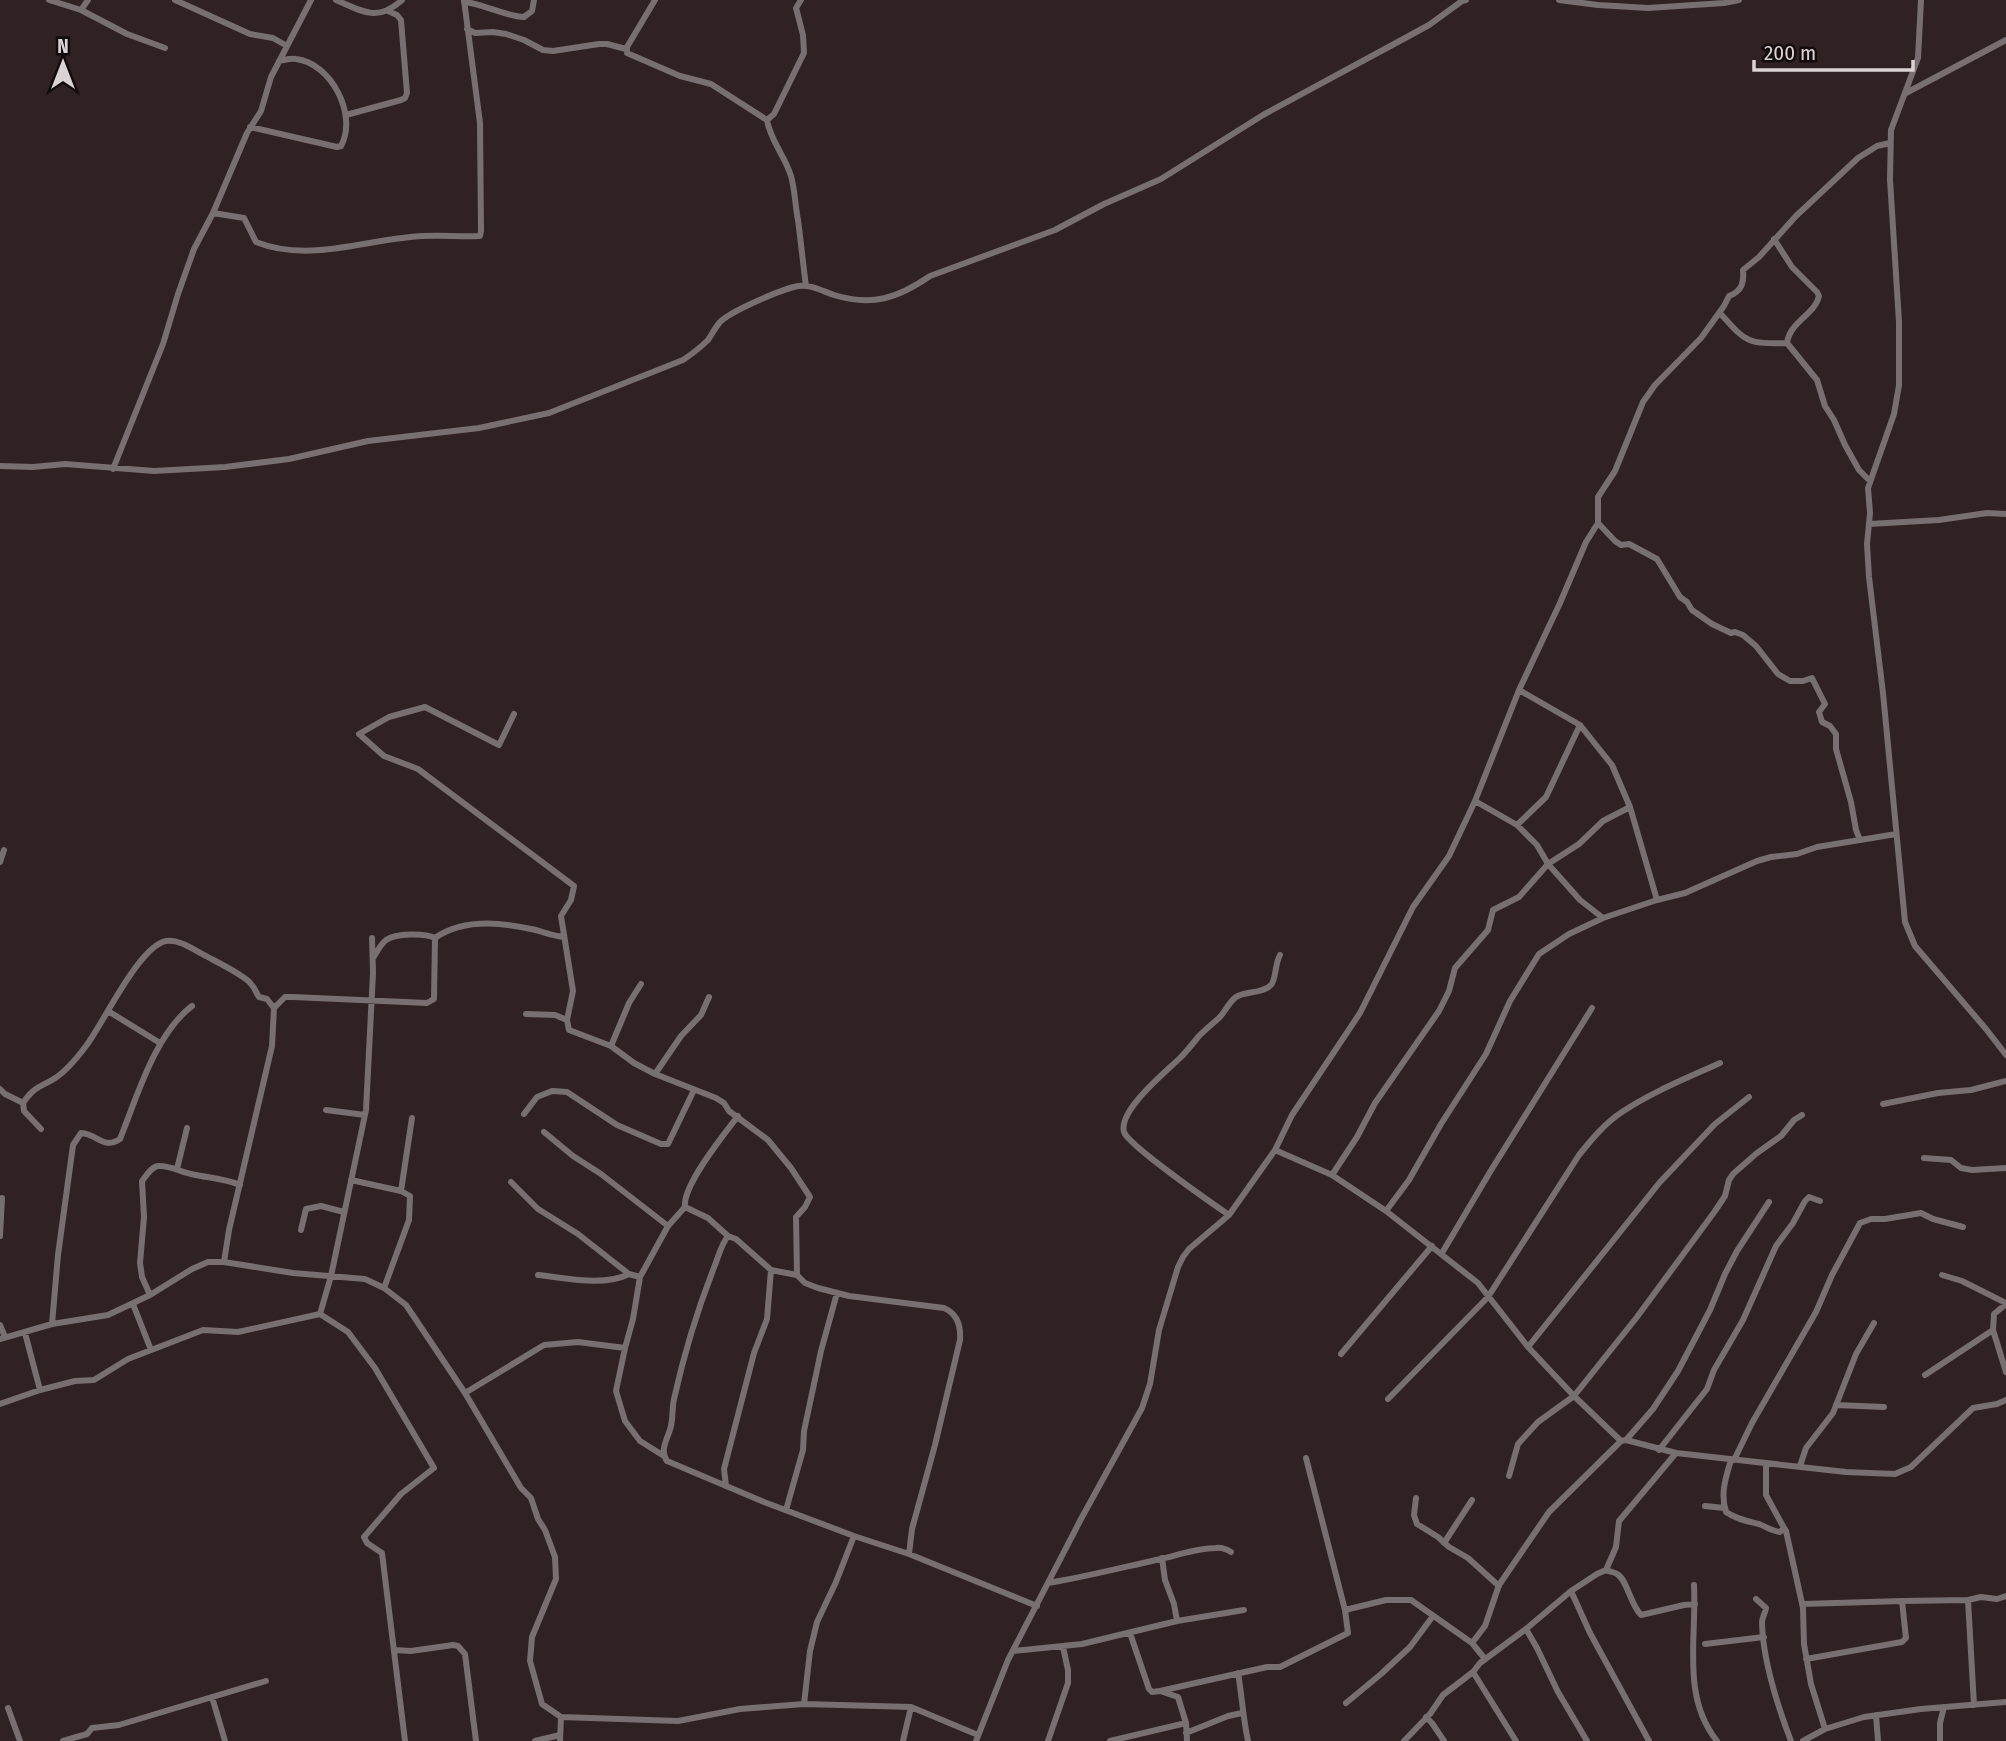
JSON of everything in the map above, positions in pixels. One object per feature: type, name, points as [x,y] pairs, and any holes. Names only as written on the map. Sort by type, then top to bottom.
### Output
[{"type":"street","points":[[49,0],[81,10],[127,34],[165,48]]},
{"type":"street","points":[[81,10],[88,0]]},
{"type":"street","points":[[175,0],[250,34],[273,38],[287,46]]},
{"type":"street","points":[[113,469],[163,344],[194,249],[213,213],[250,127],[261,111],[271,77],[311,0]]},
{"type":"street","points":[[337,0],[370,14],[387,11],[402,0]]},
{"type":"street","points":[[213,213],[244,218],[256,242],[291,251],[316,251],[412,236],[480,236],[480,123],[464,1],[524,17],[532,11],[534,0]]},
{"type":"street","points":[[626,49],[654,0]]},
{"type":"street","points":[[767,120],[774,114],[804,53],[803,35],[796,8],[800,0]]},
{"type":"street","points":[[0,466],[65,464],[154,471],[225,467],[289,459],[368,441],[479,428],[549,412],[683,360],[708,340],[721,321],[730,315],[795,286],[806,286],[841,297],[874,302],[914,287],[930,276],[1055,230],[1104,204],[1161,179],[1263,115],[1429,25],[1463,0]]},
{"type":"street","points":[[1559,0],[1648,8],[1739,0]]},
{"type":"street","points":[[1921,0],[1918,58],[1891,130],[1890,180],[1899,323],[1899,385],[1894,414],[1870,481],[1867,544],[1869,577],[1905,922],[1915,946],[2006,1055]]},
{"type":"street","points":[[346,115],[401,100],[407,93],[401,20],[387,11]]},
{"type":"street","points":[[467,29],[475,33],[506,34],[543,50],[607,44],[626,49],[631,55],[680,76],[711,84],[767,120],[793,184],[806,286]]},
{"type":"street","points":[[1904,94],[2006,40]]},
{"type":"street","points":[[250,127],[337,147],[341,146],[345,138],[346,115],[338,93],[323,71],[309,62],[297,59],[279,61]]},
{"type":"street","points":[[0,1325],[2,1338],[52,1324],[108,1315],[150,1296],[208,1262],[365,1279],[384,1288],[407,1305],[466,1393],[521,1488],[531,1498],[537,1520],[545,1530],[555,1557],[556,1579],[532,1637],[530,1661],[542,1704],[561,1717],[678,1721],[740,1709],[804,1704],[911,1707],[977,1738],[1013,1651],[1142,1408],[1150,1384],[1159,1329],[1183,1256],[1229,1215],[1275,1150],[1292,1115],[1360,1013],[1413,907],[1448,856],[1475,801],[1519,690],[1586,542],[1598,523],[1598,497],[1615,471],[1643,402],[1655,385],[1692,349],[1720,313],[1729,296],[1737,293],[1744,284],[1743,270],[1858,158],[1877,146],[1890,143]]},
{"type":"street","points":[[1774,239],[1792,267],[1819,296],[1815,306],[1789,334],[1787,343]]},
{"type":"street","points":[[1720,313],[1744,339],[1764,343],[1787,343]]},
{"type":"street","points":[[1787,343],[1817,380],[1825,406],[1845,446],[1859,470],[1870,481]]},
{"type":"street","points":[[1869,524],[1939,520],[1987,513],[2006,514]]},
{"type":"street","points":[[1598,523],[1621,545],[1629,544],[1657,559],[1680,597],[1692,610],[1712,624],[1731,633],[1743,635],[1756,646],[1778,674],[1790,681],[1812,678],[1825,704],[1819,712],[1822,722],[1830,726],[1836,734],[1836,749],[1860,840]]},
{"type":"street","points":[[1519,690],[1580,725],[1612,765],[1630,807],[1657,900]]},
{"type":"street","points":[[514,714],[499,745],[425,707],[389,717],[359,734],[384,756],[418,769],[574,886],[571,900],[561,916],[573,990],[567,1020],[569,1030],[611,1046],[655,1074],[716,1098],[768,1140],[810,1197],[796,1217],[797,1275]]},
{"type":"street","points":[[1517,825],[1546,797],[1580,725]]},
{"type":"street","points":[[1475,801],[1517,825],[1537,845],[1548,864],[1580,900],[1603,918]]},
{"type":"street","points":[[1332,1175],[1375,1103],[1439,1011],[1449,991],[1455,968],[1488,930],[1493,910],[1519,897],[1548,864],[1579,844],[1603,821],[1630,807]]},
{"type":"street","points":[[1386,1211],[1409,1180],[1486,1054],[1510,1001],[1539,954],[1569,934],[1603,918],[1685,893],[1757,861],[1797,854],[1817,847],[1896,834]]},
{"type":"street","points":[[0,862],[4,850]]},
{"type":"street","points":[[435,938],[446,931],[475,924],[499,923],[564,937]]},
{"type":"street","points":[[373,958],[389,938],[419,934],[435,938]]},
{"type":"street","points":[[320,1314],[331,1276],[365,1115],[372,999],[372,937]]},
{"type":"street","points":[[274,1008],[285,997],[428,1003],[434,999],[435,938]]},
{"type":"street","points":[[23,1103],[40,1085],[53,1080],[75,1060],[108,1011],[121,986],[158,945],[167,941],[185,944],[251,983],[259,998],[267,999],[274,1008],[272,1046],[224,1262]]},
{"type":"street","points":[[1229,1215],[1188,1186],[1125,1134],[1125,1120],[1145,1091],[1222,1015],[1232,1000],[1271,985],[1280,954]]},
{"type":"street","points":[[611,1046],[629,1003],[641,984]]},
{"type":"street","points":[[655,1074],[681,1036],[701,1015],[709,997]]},
{"type":"street","points":[[52,1324],[73,1145],[81,1133],[90,1133],[108,1144],[120,1139],[160,1043],[179,1016],[192,1006]]},
{"type":"street","points":[[1442,1254],[1592,1008]]},
{"type":"street","points":[[108,1011],[160,1043]]},
{"type":"street","points":[[526,1014],[555,1015],[567,1020]]},
{"type":"street","points":[[1388,1399],[1488,1297],[1579,1155],[1597,1133],[1620,1113],[1720,1063]]},
{"type":"street","points":[[1883,1104],[2006,1082]]},
{"type":"street","points":[[0,1088],[5,1094],[23,1103]]},
{"type":"street","points":[[524,1114],[537,1097],[552,1091],[567,1092],[617,1125],[661,1144],[668,1144],[694,1090]]},
{"type":"street","points":[[1528,1347],[1660,1182],[1715,1124],[1749,1097]]},
{"type":"street","points":[[23,1103],[24,1111],[41,1129]]},
{"type":"street","points":[[327,1110],[365,1115]]},
{"type":"street","points":[[1509,1476],[1518,1444],[1538,1422],[1574,1396],[1637,1317],[1715,1211],[1725,1196],[1733,1174],[1781,1136],[1801,1115]]},
{"type":"street","points":[[664,1456],[640,1441],[625,1421],[616,1391],[640,1277],[668,1226],[685,1207],[684,1198],[709,1153],[738,1116]]},
{"type":"street","points":[[401,1191],[412,1118]]},
{"type":"street","points":[[177,1169],[187,1128]]},
{"type":"street","points":[[544,1132],[668,1226]]},
{"type":"street","points":[[1275,1150],[1332,1175],[1386,1211],[1478,1283],[1528,1347],[1574,1396],[1623,1440],[1676,1454],[1883,1475],[1903,1471],[1920,1460],[1973,1408],[2006,1400]]},
{"type":"street","points":[[1924,1158],[1951,1160],[1961,1168],[1972,1170],[2006,1168]]},
{"type":"street","points":[[150,1296],[142,1278],[140,1263],[144,1217],[142,1181],[152,1169],[159,1166],[240,1185]]},
{"type":"street","points":[[351,1180],[401,1191],[410,1196],[409,1220],[384,1288]]},
{"type":"street","points":[[512,1182],[538,1209],[578,1234],[629,1274],[640,1277]]},
{"type":"street","points":[[1660,1450],[1707,1389],[1714,1370],[1743,1320],[1776,1246],[1802,1205],[1809,1197],[1821,1201]]},
{"type":"street","points":[[0,1236],[2,1198]]},
{"type":"street","points":[[1472,1643],[1485,1626],[1499,1586],[1549,1512],[1653,1409],[1678,1371],[1737,1251],[1769,1202]]},
{"type":"street","points":[[301,1230],[306,1209],[321,1206],[344,1212]]},
{"type":"street","points":[[685,1207],[708,1218],[771,1270],[797,1275],[805,1283],[849,1296],[944,1308],[951,1311],[959,1323],[960,1340],[912,1529],[909,1554]]},
{"type":"street","points":[[1784,1528],[1780,1532],[1770,1531],[1763,1525],[1730,1515],[1724,1508],[1724,1484],[1733,1460],[1816,1312],[1860,1223],[1871,1219],[1922,1213],[1933,1219],[1963,1227]]},
{"type":"street","points":[[728,1236],[722,1244],[701,1303],[674,1402],[673,1419],[663,1449],[667,1461],[786,1510],[909,1554],[1037,1606]]},
{"type":"street","points":[[1341,1354],[1432,1247]]},
{"type":"street","points":[[726,1486],[724,1469],[754,1353],[767,1319],[771,1270]]},
{"type":"street","points":[[538,1275],[617,1280],[629,1274]]},
{"type":"street","points":[[1942,1275],[1962,1281],[2006,1303],[1994,1314],[1993,1330],[2006,1372]]},
{"type":"street","points":[[786,1510],[803,1450],[804,1431],[821,1351],[837,1293]]},
{"type":"street","points":[[133,1304],[151,1350]]},
{"type":"street","points":[[0,1404],[75,1381],[94,1380],[128,1359],[203,1330],[238,1332],[320,1314],[348,1332],[375,1368],[434,1468],[401,1494],[364,1537],[367,1543],[382,1553],[405,1741]]},
{"type":"street","points":[[1800,1466],[1806,1448],[1829,1419],[1856,1354],[1874,1323]]},
{"type":"street","points":[[1925,1375],[1993,1330]]},
{"type":"street","points":[[25,1333],[40,1390]]},
{"type":"street","points":[[466,1393],[544,1345],[578,1342],[625,1348]]},
{"type":"street","points":[[1836,1405],[1884,1407]]},
{"type":"street","points":[[1404,1741],[1443,1695],[1485,1659],[1571,1591],[1606,1570],[1616,1547],[1619,1521],[1676,1454]]},
{"type":"street","points":[[1130,1633],[1152,1692],[1267,1667],[1280,1667],[1348,1633],[1345,1610],[1306,1458]]},
{"type":"street","points":[[1766,1463],[1766,1495],[1790,1541],[1802,1604],[1806,1659],[1825,1729]]},
{"type":"street","points":[[1416,1498],[1416,1524],[1468,1558],[1499,1586]]},
{"type":"street","points":[[1444,1543],[1472,1500]]},
{"type":"street","points":[[1705,1506],[1724,1508]]},
{"type":"street","points":[[804,1704],[810,1651],[817,1622],[854,1536]]},
{"type":"street","points":[[1048,1583],[1215,1548],[1224,1548],[1231,1552]]},
{"type":"street","points":[[1162,1558],[1165,1580],[1177,1621]]},
{"type":"street","points":[[1606,1570],[1619,1575],[1624,1581],[1634,1608],[1641,1615],[1695,1604]]},
{"type":"street","points":[[1694,1586],[1693,1681],[1705,1721],[1717,1741]]},
{"type":"street","points":[[1571,1591],[1590,1633],[1649,1741]]},
{"type":"street","points":[[1802,1604],[1968,1600],[1981,1597],[1997,1600],[2006,1596]]},
{"type":"street","points":[[1756,1599],[1766,1608],[1762,1622],[1764,1637],[1779,1709],[1791,1741]]},
{"type":"street","points":[[1345,1610],[1385,1600],[1411,1600],[1472,1643],[1485,1659]]},
{"type":"street","points":[[1968,1600],[1974,1704]]},
{"type":"street","points":[[1806,1659],[1902,1642],[1906,1638],[1902,1601]]},
{"type":"street","points":[[1013,1651],[1063,1647],[1177,1621],[1244,1610]]},
{"type":"street","points":[[1346,1703],[1410,1647],[1433,1616]]},
{"type":"street","points":[[1526,1629],[1587,1741]]},
{"type":"street","points":[[1705,1644],[1764,1637]]},
{"type":"street","points":[[394,1650],[411,1651],[453,1645],[461,1648],[465,1654],[476,1741]]},
{"type":"street","points":[[1048,1741],[1068,1683],[1063,1647]]},
{"type":"street","points":[[1473,1672],[1516,1741]]},
{"type":"street","points":[[1238,1673],[1248,1741]]},
{"type":"street","points":[[63,1741],[88,1737],[92,1728],[119,1725],[266,1681]]},
{"type":"street","points":[[1160,1691],[1178,1697],[1187,1737],[1228,1716],[1242,1713]]},
{"type":"street","points":[[212,1697],[225,1741]]},
{"type":"street","points":[[1806,1740],[1847,1720],[2006,1702]]},
{"type":"street","points":[[903,1741],[911,1707]]},
{"type":"street","points":[[1940,1741],[1940,1723],[1944,1707]]},
{"type":"street","points":[[8,1708],[20,1741]]},
{"type":"street","points":[[1876,1715],[1878,1741]]},
{"type":"street","points":[[535,1741],[560,1738],[561,1717]]},
{"type":"street","points":[[1426,1717],[1444,1741]]},
{"type":"street","points":[[1110,1741],[1185,1723]]}]
